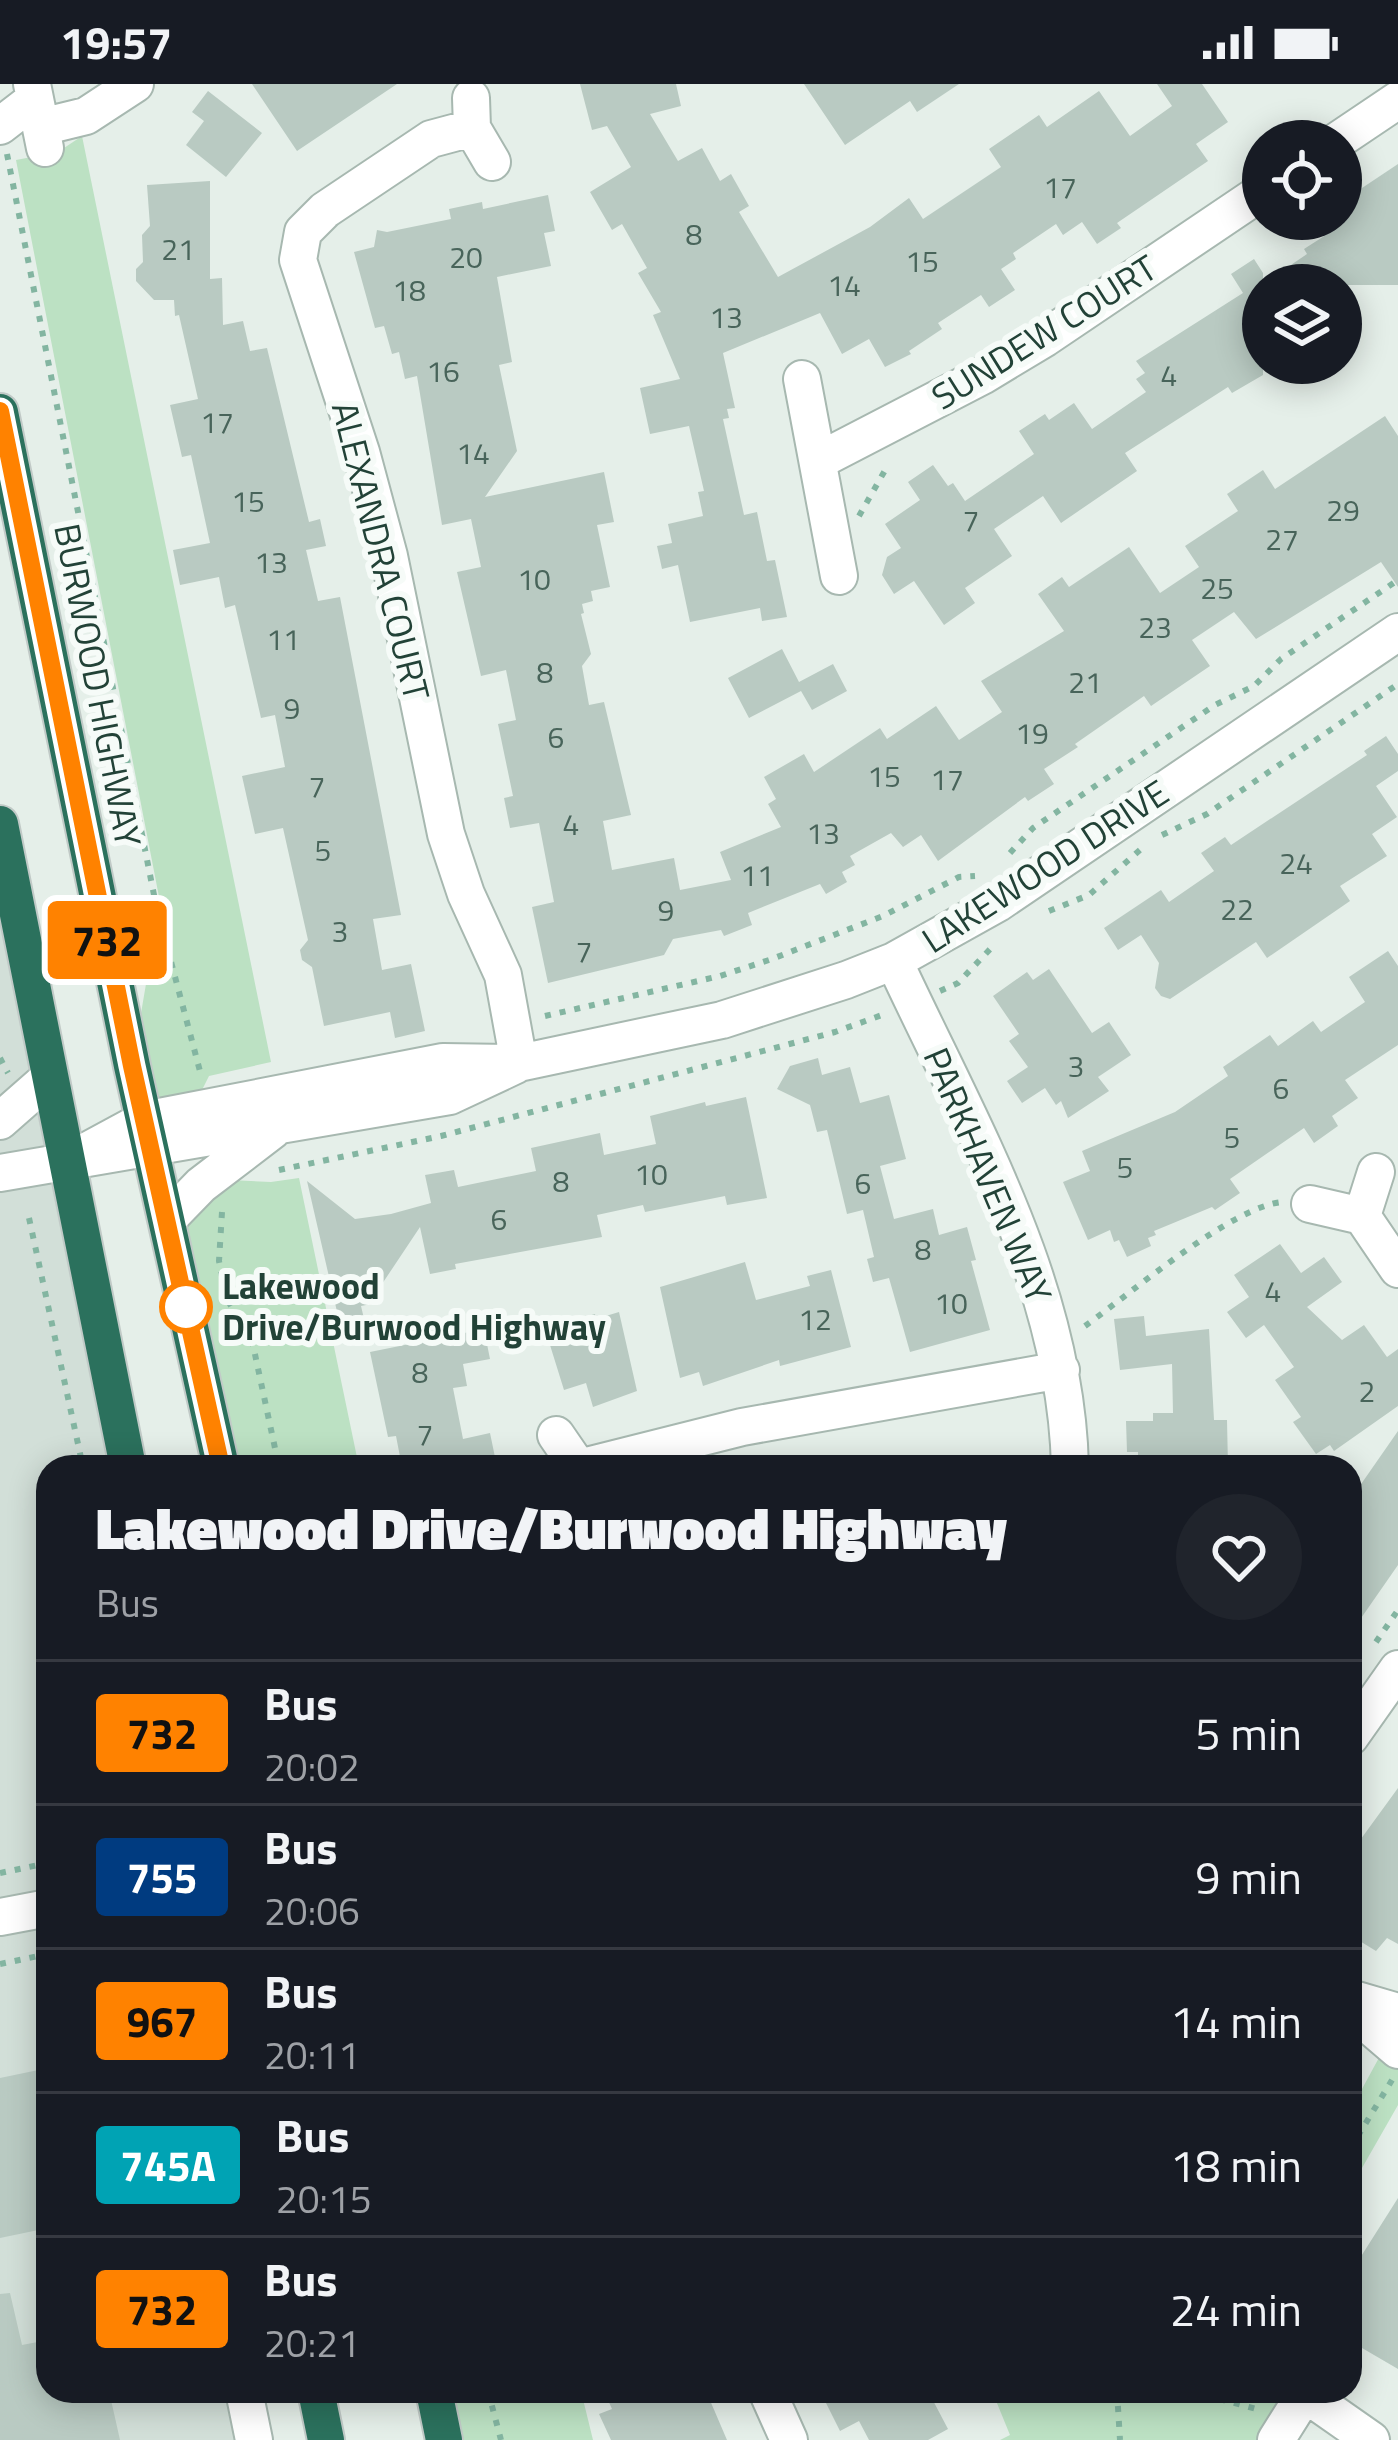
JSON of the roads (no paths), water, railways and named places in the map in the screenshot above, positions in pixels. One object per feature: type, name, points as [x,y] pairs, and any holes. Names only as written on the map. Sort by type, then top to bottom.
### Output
[{"type":"highway","name":"BURWOOD HIGHWAY","points":[[0,412],[147,1134],[218,1455]]},
{"type":"highway","points":[[0,824],[126,1455]]},
{"type":"highway","points":[[318,2403],[326,2440]]},
{"type":"highway","points":[[436,2403],[444,2440]]},
{"type":"street","points":[[0,126],[86,116],[135,84]]},
{"type":"street","points":[[1362,124],[1398,100]]},
{"type":"street","name":"ALEXANDRA COURT","points":[[492,162],[472,113],[325,210],[304,232],[298,260],[361,452],[389,556],[446,834],[466,894],[503,975],[519,1063]]},
{"type":"street","name":"SUNDEW COURT","points":[[818,461],[1046,338],[1242,205]]},
{"type":"street","points":[[802,379],[839,577]]},
{"type":"street","name":"LAKEWOOD DRIVE","points":[[0,1173],[70,1160],[147,1134],[443,1062],[519,1063],[722,1020],[806,995],[894,961],[998,902],[1398,632]]},
{"type":"street","name":"PARKHAVEN WAY","points":[[894,961],[1018,1228],[1045,1300],[1060,1370],[1069,1455]]},
{"type":"street","name":"LAKEWOOD DRIVE","points":[[147,1134],[275,1128],[450,1096],[519,1063]]},
{"type":"street","points":[[0,1121],[50,1077]]},
{"type":"street","name":"LAKEWOOD DRIVE","points":[[167,1220],[201,1185],[275,1128]]},
{"type":"street","points":[[1362,1216],[1376,1172]]},
{"type":"street","points":[[1310,1204],[1362,1216],[1398,1269]]},
{"type":"street","points":[[629,1455],[742,1427],[1060,1370]]},
{"type":"street","points":[[556,1435],[571,1455]]},
{"type":"street","points":[[1362,1720],[1398,1669]]},
{"type":"street","points":[[0,1917],[36,1910]]},
{"type":"street","points":[[1362,2002],[1398,2012]]},
{"type":"street","points":[[1362,2019],[1398,2050]]},
{"type":"street","points":[[246,2403],[254,2440]]},
{"type":"street","points":[[772,2403],[789,2440]]},
{"type":"street","points":[[1271,2426],[1293,2403]]},
{"type":"street","points":[[1319,2403],[1371,2440]]},
{"type":"place","name":"Lakewood Drive/Burwood Highway","points":[[186,1307]]}]
